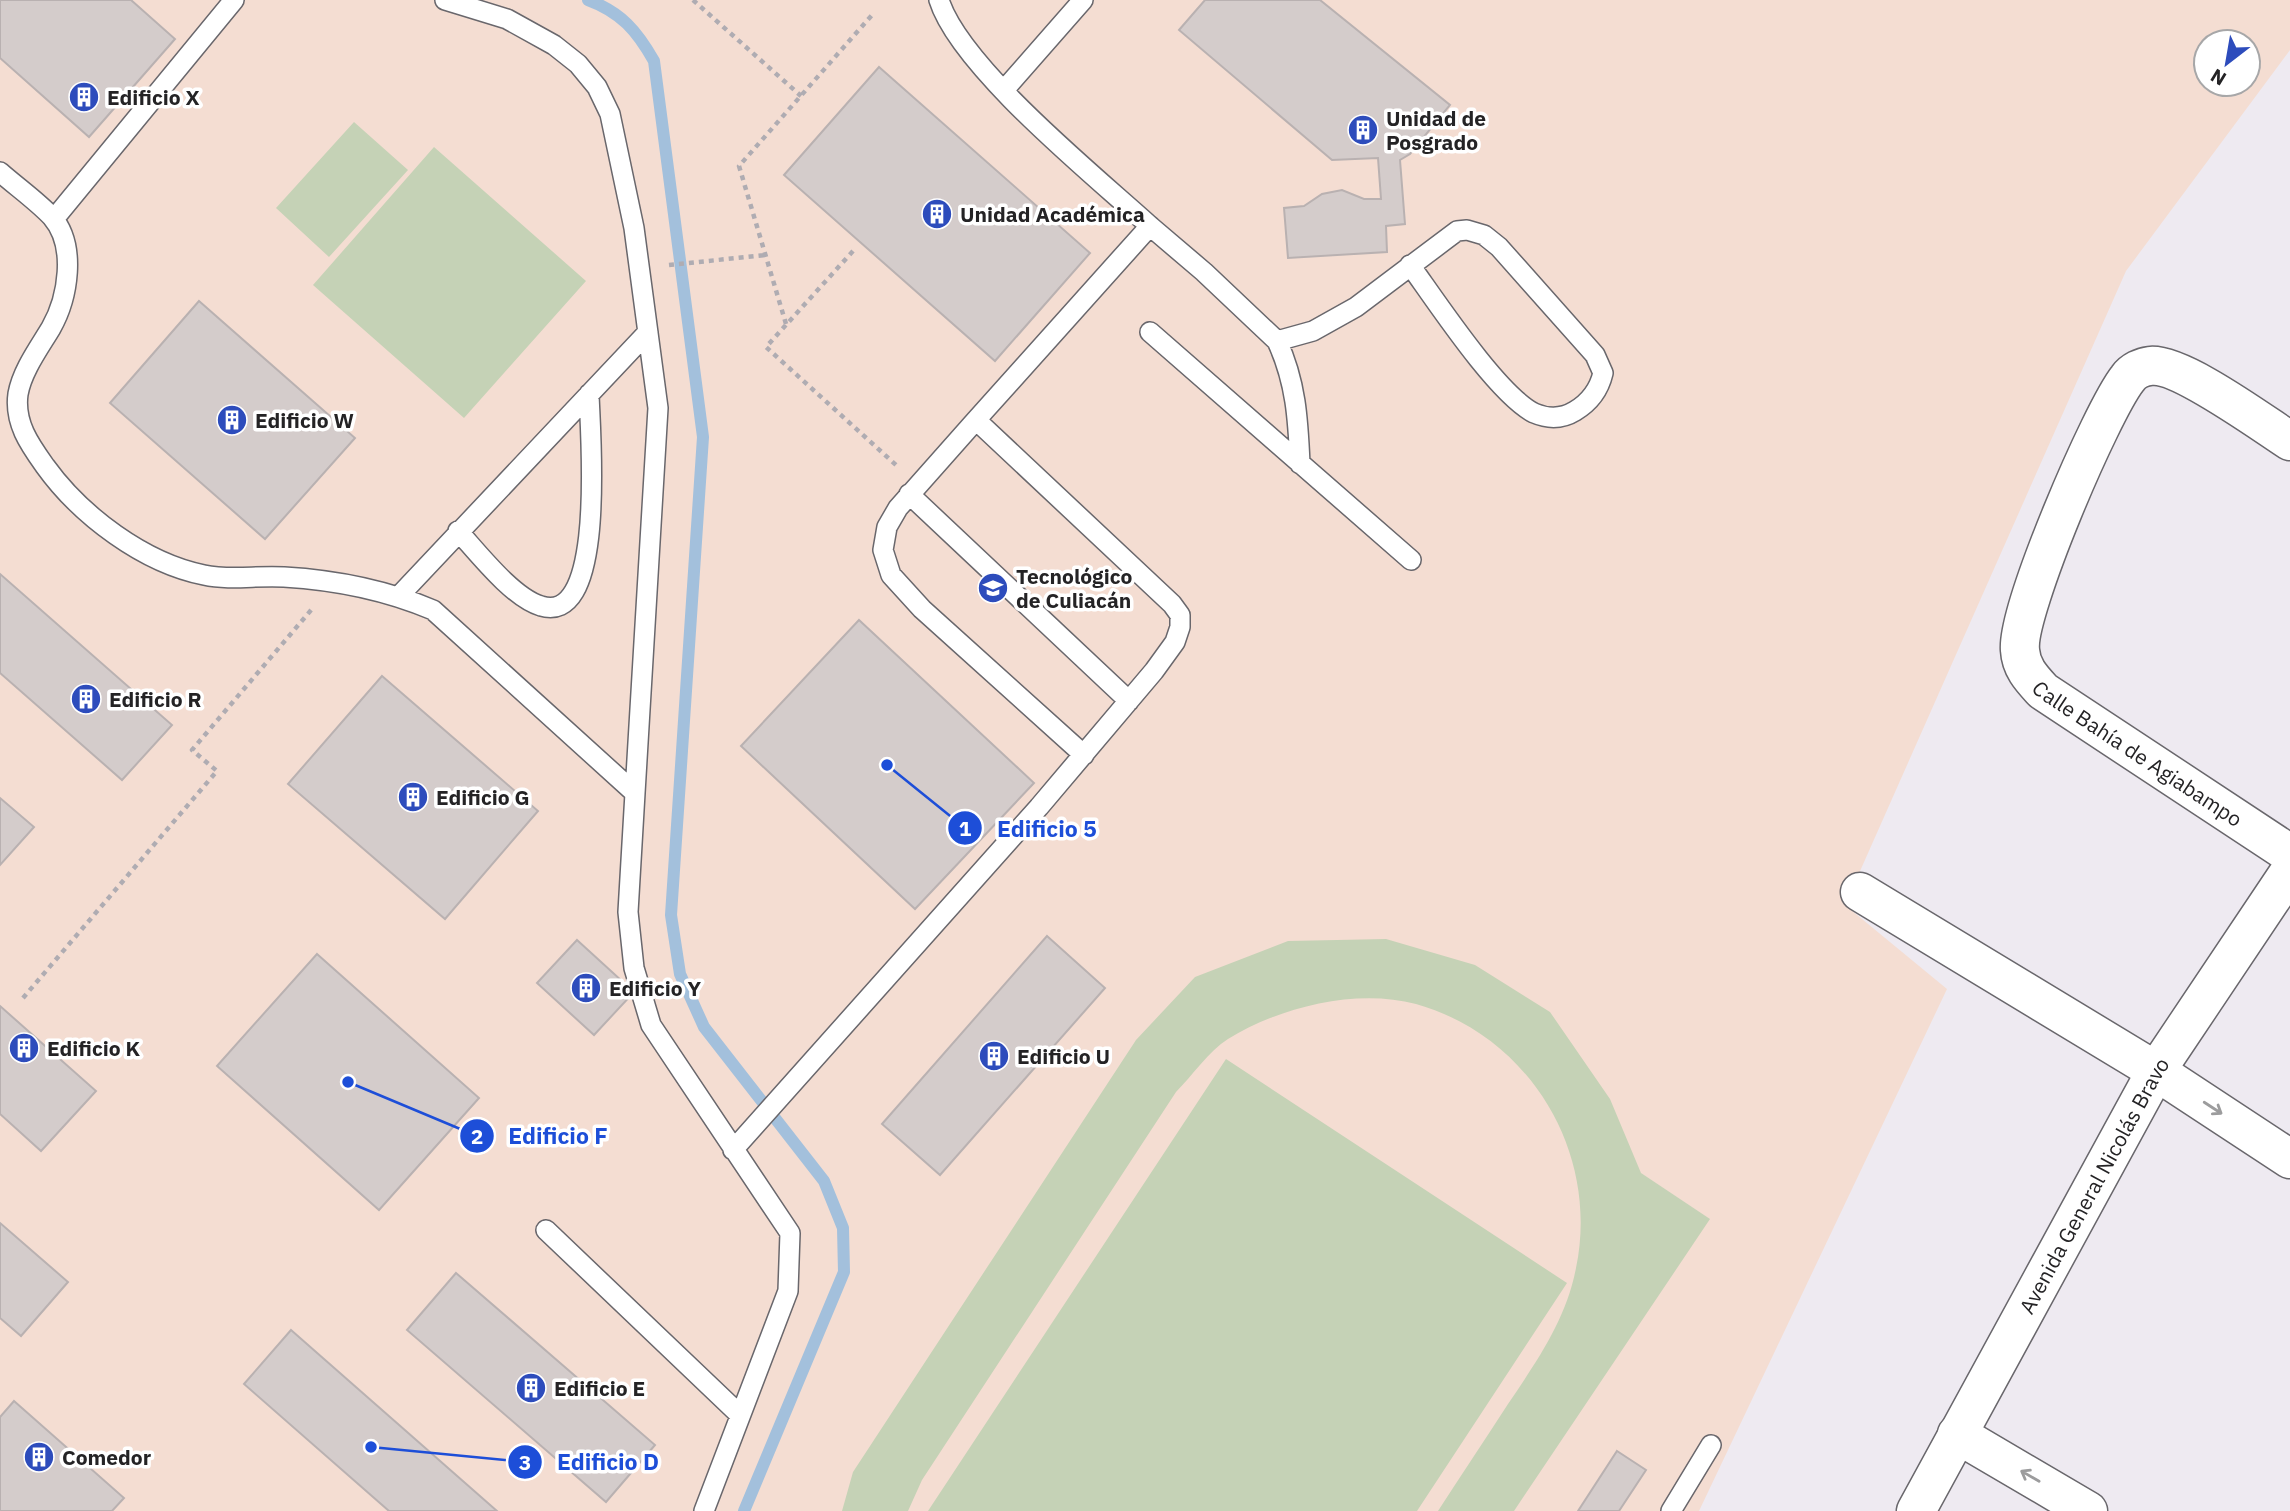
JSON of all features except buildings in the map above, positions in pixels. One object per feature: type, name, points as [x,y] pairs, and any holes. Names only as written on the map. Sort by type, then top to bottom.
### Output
[{"type":"street","name":"Calle Bahía de Agiabampo","points":[[2290,440],[2175,369],[2153,365],[2134,372],[2120,392],[2068,500],[2021,629],[2022,661],[2043,691],[2290,854]]},
{"type":"street","name":"Avenida General Nicolás Bravo","points":[[1916,1511],[2156,1071],[2290,872]]},
{"type":"street","points":[[1860,892],[2156,1071],[2290,1159]]},
{"type":"street","points":[[1957,1434],[2088,1511]]},
{"type":"lane","points":[[54,219],[234,0]]},
{"type":"lane","points":[[445,0],[507,19],[554,45],[578,64],[597,87],[610,114],[634,228],[657,408],[628,912],[634,968],[651,1025],[790,1233],[788,1290],[704,1511]]},
{"type":"lane","points":[[939,0],[969,51],[1004,90],[1277,341],[1290,370],[1297,403],[1300,464]]},
{"type":"lane","points":[[1004,90],[1083,0]]},
{"type":"lane","points":[[0,172],[54,219],[68,262],[65,293],[55,321],[29,365],[18,393],[18,418],[29,443],[56,481],[121,538],[166,563],[204,575],[245,579],[281,576],[333,583],[399,596],[433,610],[635,793]]},
{"type":"lane","points":[[1084,755],[922,610],[891,575],[883,550],[887,527],[913,489],[1150,226]]},
{"type":"lane","points":[[1277,341],[1313,331],[1346,313],[1410,265],[1457,231],[1476,232],[1490,239],[1595,355],[1603,373],[1593,396],[1580,408],[1559,417],[1549,418],[1526,408],[1482,361],[1410,265]]},
{"type":"lane","points":[[399,596],[648,332]]},
{"type":"lane","points":[[1150,332],[1410,560]]},
{"type":"lane","points":[[458,531],[498,574],[540,606],[555,609],[567,604],[576,594],[589,537],[592,475],[589,394]]},
{"type":"lane","points":[[733,1150],[1084,755],[1175,642],[1180,627],[1180,615],[1172,604],[976,420]]},
{"type":"lane","points":[[913,489],[1129,701]]},
{"type":"lane","points":[[546,1230],[740,1415]]},
{"type":"lane","points":[[1671,1511],[1711,1445]]},
{"type":"path","points":[[693,0],[801,96]]},
{"type":"path","points":[[786,324],[739,166],[873,15]]},
{"type":"path","points":[[853,251],[766,347],[913,489]]},
{"type":"path","points":[[664,266],[766,255]]},
{"type":"path","points":[[23,998],[217,771],[192,750],[333,583]]},
{"type":"shaded area","name":"Tecnológico de Culiacán","points":[[0,0],[2290,0],[2290,50],[2262,88],[2262,28],[2192,28],[2192,98],[2254,98],[2126,271],[1845,905],[1947,989],[1699,1511],[0,1511]]},
{"type":"green space","points":[[354,122],[408,170],[329,257],[276,208]]},
{"type":"green space","points":[[434,147],[586,281],[464,418],[313,285]]},
{"type":"green space","points":[[1386,939],[1475,965],[1550,1012],[1610,1099],[1641,1173],[1710,1219],[1514,1511],[1438,1511],[1540,1356],[1565,1305],[1576,1268],[1581,1225],[1577,1183],[1566,1142],[1548,1105],[1523,1071],[1492,1043],[1457,1020],[1416,1004],[1369,998],[1319,1004],[1271,1018],[1228,1039],[1214,1050],[1176,1092],[922,1480],[908,1511],[842,1511],[853,1472],[1136,1040],[1195,977],[1288,941]]},
{"type":"green space","points":[[1226,1059],[1567,1283],[1417,1511],[928,1511]]},
{"type":"waterway","points":[[588,0],[610,10],[627,24],[654,61],[703,437],[671,915],[680,974],[704,1027],[824,1181],[843,1228],[844,1272],[744,1511]]},
{"type":"place","name":"Edificio X","points":[[84,97]]},
{"type":"place","name":"Unidad de Posgrado","points":[[1363,130]]},
{"type":"place","name":"Unidad Académica","points":[[937,214]]},
{"type":"place","name":"Edificio W","points":[[232,420]]},
{"type":"place","name":"Tecnológico de Culiacán","points":[[993,588]]},
{"type":"place","name":"Edificio R","points":[[86,699]]},
{"type":"place","name":"Edificio 5","points":[[887,765]]},
{"type":"place","name":"Edificio G","points":[[413,797]]},
{"type":"place","name":"Edificio Y","points":[[586,988]]},
{"type":"place","name":"Edificio K","points":[[24,1048]]},
{"type":"place","name":"Edificio U","points":[[994,1056]]},
{"type":"place","name":"Edificio F","points":[[348,1082]]},
{"type":"place","name":"Edificio E","points":[[531,1388]]},
{"type":"place","name":"Edificio D","points":[[371,1447]]},
{"type":"place","name":"Comedor","points":[[39,1457]]}]
